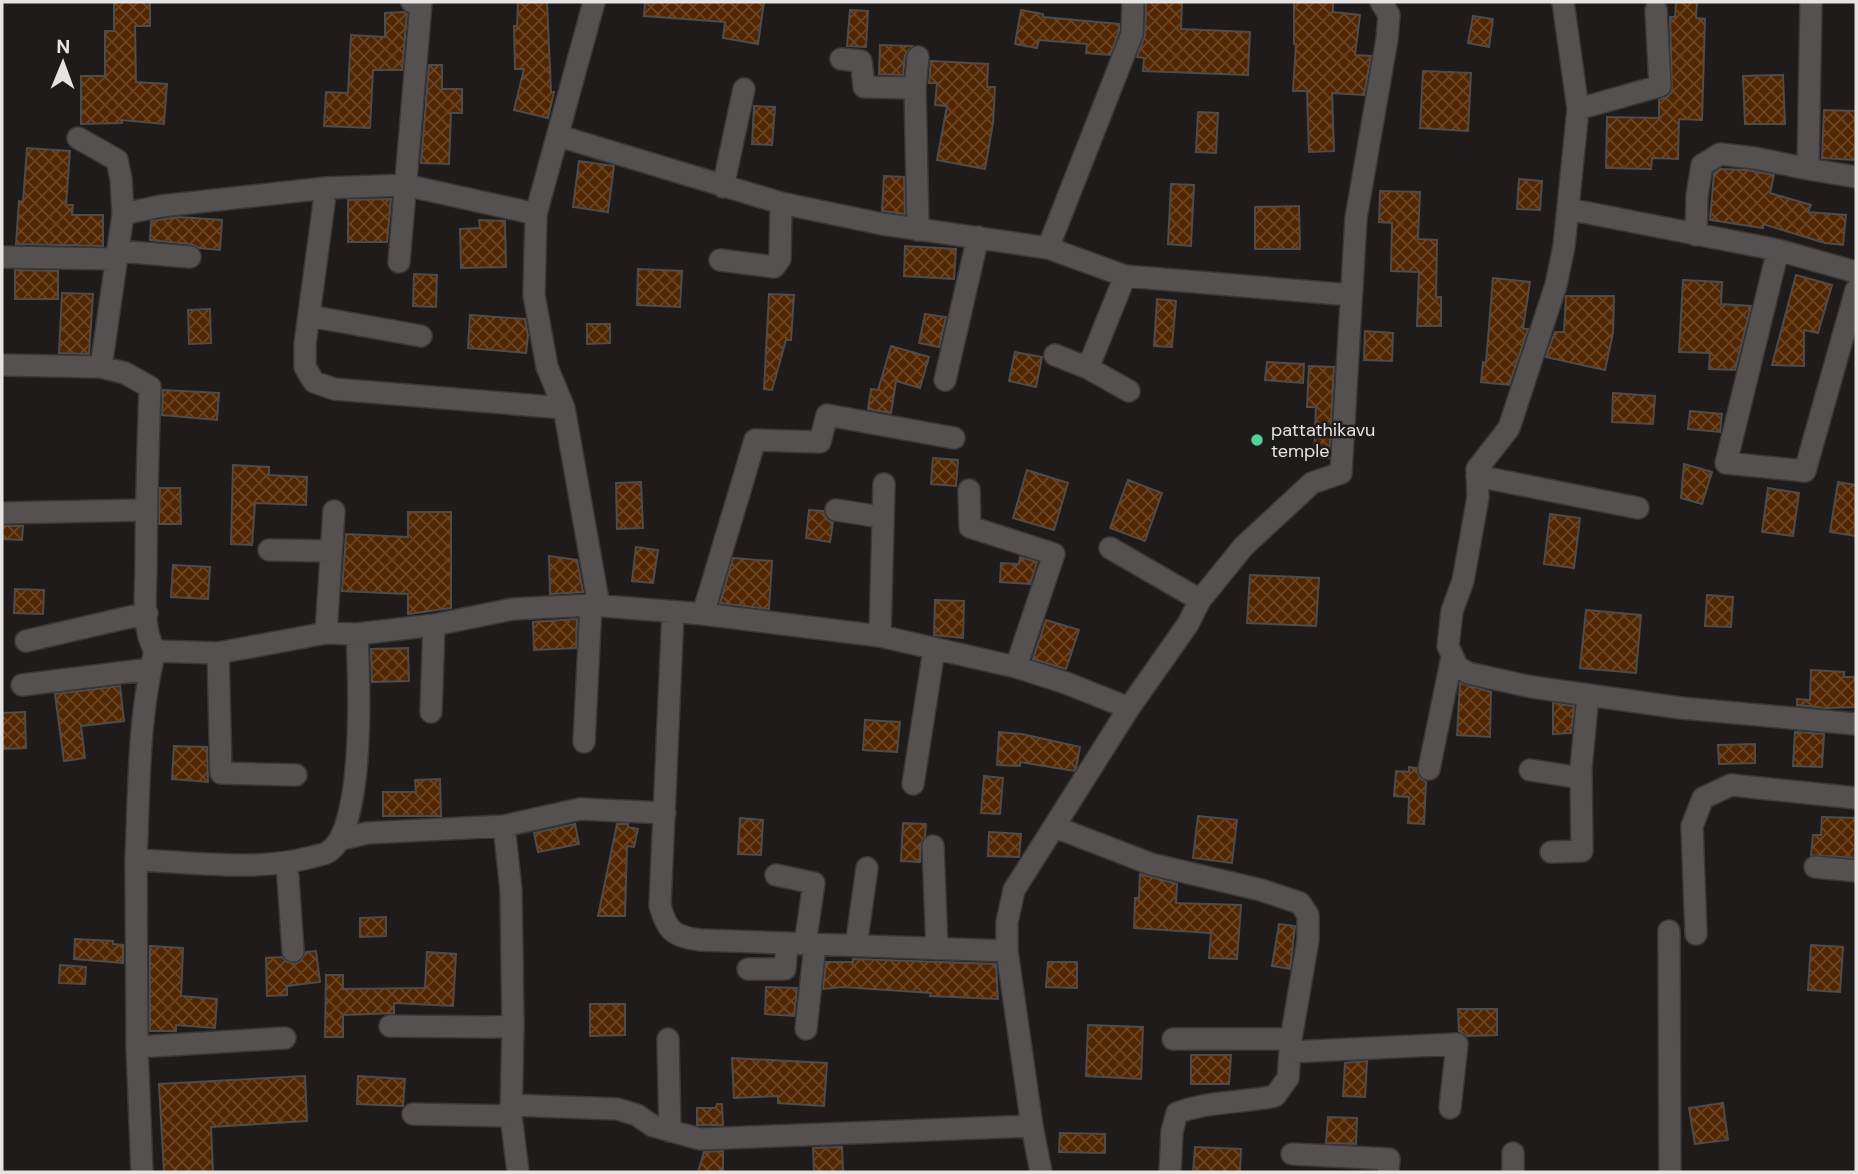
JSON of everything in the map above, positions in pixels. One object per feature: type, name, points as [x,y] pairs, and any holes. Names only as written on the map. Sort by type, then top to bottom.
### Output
[{"type":"street","points":[[399,262],[421,3],[412,2]]},
{"type":"street","points":[[584,741],[595,605],[564,408],[547,367],[534,295],[537,214],[594,2]]},
{"type":"street","points":[[1048,248],[1132,34],[1133,2]]},
{"type":"street","points":[[1041,1172],[1007,951],[1007,922],[1014,890],[1129,708],[1188,624],[1200,600],[1244,546],[1312,483],[1341,472],[1356,218],[1387,39],[1389,15],[1381,2]]},
{"type":"street","points":[[1563,2],[1578,109],[1568,209],[1556,285],[1509,429],[1477,469],[1478,497],[1469,551],[1463,581],[1452,611],[1448,646],[1452,657],[1457,666],[1468,673],[1532,687],[1681,708],[1856,724]]},
{"type":"street","points":[[1808,169],[1811,2]]},
{"type":"street","points":[[1578,109],[1660,86],[1656,10]]},
{"type":"street","points":[[918,57],[915,88],[918,230]]},
{"type":"street","points":[[841,59],[862,61],[864,87],[915,88]]},
{"type":"street","points":[[723,187],[744,89]]},
{"type":"street","points":[[559,136],[781,203],[918,230],[1048,248],[1125,276],[1351,295]]},
{"type":"street","points":[[78,138],[117,160],[121,179],[123,214],[102,367]]},
{"type":"street","points":[[1696,234],[1697,196],[1702,165],[1720,154],[1856,177]]},
{"type":"street","points":[[123,214],[161,206],[326,188],[405,185],[537,214]]},
{"type":"street","points":[[326,188],[305,367],[314,382],[334,388],[564,408]]},
{"type":"street","points":[[720,260],[774,267],[780,259],[781,203]]},
{"type":"street","points":[[1568,209],[1778,250],[1856,272]]},
{"type":"street","points":[[946,380],[978,237]]},
{"type":"street","points":[[1778,250],[1727,463],[1805,471],[1856,290]]},
{"type":"street","points":[[2,257],[190,257]]},
{"type":"street","points":[[1088,368],[1125,276]]},
{"type":"street","points":[[309,316],[421,336]]},
{"type":"street","points":[[1055,355],[1088,368],[1129,391]]},
{"type":"street","points":[[2,365],[102,367],[125,373],[150,387],[146,510],[147,613],[148,640],[153,660],[140,765],[136,860],[137,1047],[142,1172]]},
{"type":"street","points":[[703,614],[755,440],[820,442],[827,415],[954,438]]},
{"type":"street","points":[[1477,477],[1639,508]]},
{"type":"street","points":[[880,636],[881,517],[884,484]]},
{"type":"street","points":[[969,490],[970,527],[1054,554],[1016,667]]},
{"type":"street","points":[[2,513],[146,510]]},
{"type":"street","points":[[836,510],[881,517]]},
{"type":"street","points":[[326,633],[334,511]]},
{"type":"street","points":[[1110,548],[1200,600]]},
{"type":"street","points":[[269,550],[330,551]]},
{"type":"street","points":[[22,685],[153,660],[218,653],[326,633],[357,634],[434,625],[513,609],[595,605],[703,614],[880,636],[1016,667],[1129,708]]},
{"type":"street","points":[[673,612],[660,905],[664,923],[678,937],[700,940],[1007,951]]},
{"type":"street","points":[[26,640],[147,613]]},
{"type":"street","points":[[430,712],[434,625]]},
{"type":"street","points":[[342,839],[351,805],[357,749],[360,704],[357,634]]},
{"type":"street","points":[[913,784],[934,650]]},
{"type":"street","points":[[218,653],[221,773],[296,775]]},
{"type":"street","points":[[1429,769],[1452,657]]},
{"type":"street","points":[[1551,852],[1581,851],[1581,778],[1588,695]]},
{"type":"street","points":[[1530,771],[1581,778]]},
{"type":"street","points":[[1696,934],[1692,827],[1703,798],[1731,785],[1856,798]]},
{"type":"street","points":[[136,860],[218,864],[287,863],[328,852],[342,839],[368,833],[504,825],[580,809],[665,813]]},
{"type":"street","points":[[504,825],[511,890],[511,1110],[518,1172]]},
{"type":"street","points":[[1055,827],[1151,864],[1261,890],[1300,903],[1308,915],[1308,940],[1288,1077],[1275,1096],[1196,1106],[1177,1113],[1172,1131],[1170,1172]]},
{"type":"street","points":[[933,846],[937,949]]},
{"type":"street","points":[[287,863],[293,951]]},
{"type":"street","points":[[1815,867],[1856,871]]},
{"type":"street","points":[[856,946],[867,868]]},
{"type":"street","points":[[776,875],[814,883],[802,944],[806,1029]]},
{"type":"street","points":[[1669,931],[1671,1172]]},
{"type":"street","points":[[748,970],[785,969],[802,944]]},
{"type":"street","points":[[390,1026],[513,1026]]},
{"type":"street","points":[[137,1047],[285,1038]]},
{"type":"street","points":[[668,1039],[670,1131]]},
{"type":"street","points":[[1172,1039],[1291,1045],[1457,1044],[1450,1108]]},
{"type":"street","points":[[414,1114],[617,1109],[637,1115],[653,1126],[700,1139],[1032,1126]]},
{"type":"street","points":[[1292,1154],[1389,1159],[1388,1172]]},
{"type":"building","points":[[114,2],[150,2],[150,26],[135,26],[136,82],[167,84],[164,124],[122,120],[122,123],[81,124],[81,76],[105,76],[105,31],[114,31]]},
{"type":"building","points":[[518,2],[547,2],[551,92],[554,92],[548,118],[514,110],[524,69],[515,69],[514,26],[517,26]]},
{"type":"building","points":[[645,2],[764,2],[758,44],[723,38],[725,22],[644,16]]},
{"type":"building","points":[[1146,2],[1182,2],[1181,29],[1250,32],[1248,75],[1143,71],[1144,58],[1137,57],[1145,35]]},
{"type":"building","points":[[1294,2],[1333,2],[1333,12],[1360,15],[1355,55],[1371,56],[1364,95],[1332,93],[1334,151],[1309,152],[1307,91],[1293,91],[1296,44]]},
{"type":"building","points":[[1676,2],[1697,2],[1696,18],[1705,19],[1702,120],[1679,119],[1678,159],[1652,158],[1651,169],[1606,168],[1607,117],[1659,118],[1659,100],[1672,92],[1670,17],[1675,17]]},
{"type":"building","points":[[850,10],[868,11],[866,47],[847,46]]},
{"type":"building","points":[[1021,10],[1043,14],[1043,17],[1119,24],[1119,31],[1110,55],[1086,53],[1087,44],[1039,40],[1037,48],[1015,44]]},
{"type":"building","points":[[385,13],[407,14],[402,70],[373,70],[370,128],[324,126],[326,92],[348,93],[351,35],[385,37]]},
{"type":"building","points":[[1473,16],[1493,19],[1489,47],[1468,43]]},
{"type":"building","points":[[880,45],[912,46],[905,55],[903,75],[879,74]]},
{"type":"building","points":[[931,61],[988,64],[987,87],[995,87],[993,123],[985,169],[937,160],[947,106],[935,105],[937,83],[929,83]]},
{"type":"building","points":[[429,65],[442,65],[442,89],[462,89],[462,113],[451,113],[449,164],[421,163]]},
{"type":"building","points":[[1423,71],[1471,73],[1468,131],[1420,128]]},
{"type":"building","points":[[1783,75],[1785,124],[1745,124],[1743,76]]},
{"type":"building","points":[[754,106],[775,107],[772,145],[752,144]]},
{"type":"building","points":[[1824,110],[1856,111],[1856,160],[1822,158]]},
{"type":"building","points":[[1198,112],[1218,113],[1216,153],[1196,152]]},
{"type":"building","points":[[27,148],[70,151],[66,205],[73,205],[72,215],[103,215],[103,246],[16,244],[19,201],[23,202]]},
{"type":"building","points":[[579,161],[614,166],[608,212],[573,207]]},
{"type":"building","points":[[1720,169],[1774,175],[1770,193],[1811,205],[1808,212],[1846,215],[1843,245],[1825,243],[1763,224],[1763,228],[1710,220],[1714,173]]},
{"type":"building","points":[[884,176],[904,177],[905,214],[882,211]]},
{"type":"building","points":[[1519,179],[1542,181],[1540,210],[1517,209]]},
{"type":"building","points":[[1171,184],[1194,185],[1191,246],[1168,244]]},
{"type":"building","points":[[1380,191],[1420,192],[1418,239],[1437,240],[1436,297],[1441,297],[1441,326],[1417,326],[1419,272],[1391,271],[1392,223],[1379,222]]},
{"type":"building","points":[[391,199],[387,242],[348,242],[348,200]]},
{"type":"building","points":[[1299,206],[1300,249],[1255,249],[1255,207]]},
{"type":"building","points":[[179,217],[222,220],[220,250],[150,240],[151,221]]},
{"type":"building","points":[[479,220],[505,221],[506,267],[461,268],[460,229],[480,228]]},
{"type":"building","points":[[905,246],[956,249],[954,279],[904,276]]},
{"type":"building","points":[[638,269],[682,271],[680,307],[637,305]]},
{"type":"building","points":[[15,270],[58,271],[58,299],[15,299]]},
{"type":"building","points":[[414,274],[437,275],[436,307],[413,306]]},
{"type":"building","points":[[1796,275],[1832,285],[1818,333],[1804,330],[1804,366],[1772,365]]},
{"type":"building","points":[[1493,278],[1530,282],[1523,329],[1528,329],[1509,385],[1481,382],[1483,362],[1486,363]]},
{"type":"building","points":[[1683,280],[1722,282],[1721,304],[1751,306],[1735,370],[1709,369],[1710,353],[1679,352]]},
{"type":"building","points":[[62,293],[93,294],[89,354],[59,353]]},
{"type":"building","points":[[769,294],[794,295],[791,340],[786,340],[772,390],[764,389]]},
{"type":"building","points":[[1566,296],[1614,296],[1613,333],[1605,370],[1546,357],[1555,332],[1564,332]]},
{"type":"building","points":[[1157,299],[1176,301],[1172,347],[1154,346]]},
{"type":"building","points":[[210,309],[211,343],[189,344],[188,310]]},
{"type":"building","points":[[925,314],[946,317],[939,347],[919,343]]},
{"type":"building","points":[[470,315],[525,319],[528,335],[526,353],[468,348]]},
{"type":"building","points":[[587,324],[610,324],[610,343],[587,344]]},
{"type":"building","points":[[1365,331],[1393,333],[1392,361],[1364,360]]},
{"type":"building","points":[[891,346],[929,357],[920,388],[896,381],[891,413],[868,409],[871,389],[878,390]]},
{"type":"building","points":[[1015,352],[1042,357],[1036,387],[1009,381]]},
{"type":"building","points":[[1267,362],[1304,364],[1303,383],[1265,380]]},
{"type":"building","points":[[1309,366],[1334,367],[1329,458],[1314,457],[1316,407],[1307,407]]},
{"type":"building","points":[[163,390],[219,393],[217,420],[162,415]]},
{"type":"building","points":[[1613,393],[1655,396],[1653,424],[1612,422]]},
{"type":"building","points":[[1690,411],[1722,414],[1720,432],[1688,429]]},
{"type":"building","points":[[933,458],[958,460],[956,486],[931,484]]},
{"type":"building","points":[[1684,464],[1712,472],[1702,504],[1681,498]]},
{"type":"building","points":[[233,465],[269,467],[269,475],[307,477],[306,505],[255,503],[252,545],[231,544]]},
{"type":"building","points":[[1027,470],[1068,483],[1054,530],[1013,518]]},
{"type":"building","points":[[1128,480],[1162,493],[1145,541],[1110,528]]},
{"type":"building","points":[[641,482],[643,528],[617,529],[616,483]]},
{"type":"building","points":[[1838,482],[1856,485],[1856,536],[1830,532]]},
{"type":"building","points":[[160,488],[180,488],[181,524],[159,524]]},
{"type":"building","points":[[1768,488],[1799,493],[1793,536],[1762,532]]},
{"type":"building","points":[[809,510],[823,511],[827,520],[833,522],[830,542],[806,538]]},
{"type":"building","points":[[408,512],[451,512],[451,608],[408,614],[408,594],[342,591],[346,534],[408,537]]},
{"type":"building","points":[[1550,514],[1580,518],[1574,568],[1544,564]]},
{"type":"building","points":[[2,526],[23,526],[22,540],[2,539]]},
{"type":"building","points":[[636,547],[658,550],[653,583],[632,581]]},
{"type":"building","points":[[549,556],[577,560],[583,592],[550,594]]},
{"type":"building","points":[[1020,557],[1037,562],[1030,584],[1000,582],[1001,563],[1019,564]]},
{"type":"building","points":[[733,558],[772,561],[769,609],[720,603]]},
{"type":"building","points":[[173,565],[210,567],[208,599],[171,597]]},
{"type":"building","points":[[1250,575],[1319,578],[1316,626],[1247,623]]},
{"type":"building","points":[[15,589],[44,590],[43,614],[14,613]]},
{"type":"building","points":[[1707,595],[1733,597],[1731,627],[1705,626]]},
{"type":"building","points":[[935,600],[964,601],[963,638],[934,635]]},
{"type":"building","points":[[1586,610],[1641,615],[1636,673],[1580,668]]},
{"type":"building","points":[[577,619],[576,648],[534,650],[533,622]]},
{"type":"building","points":[[1046,620],[1079,630],[1066,669],[1033,659]]},
{"type":"building","points":[[408,648],[409,681],[372,682],[371,649]]},
{"type":"building","points":[[1811,670],[1844,672],[1844,677],[1856,677],[1856,707],[1797,705],[1797,699],[1810,700]]},
{"type":"building","points":[[1460,683],[1491,692],[1490,737],[1457,735]]},
{"type":"building","points":[[120,686],[124,721],[81,726],[85,758],[64,761],[55,694]]},
{"type":"building","points":[[1553,703],[1574,706],[1571,733],[1553,734]]},
{"type":"building","points":[[25,712],[26,748],[2,749],[2,713]]},
{"type":"building","points":[[865,720],[900,722],[897,752],[863,750]]},
{"type":"building","points":[[999,732],[1022,734],[1080,747],[1076,768],[1074,771],[1020,762],[1020,766],[997,765]]},
{"type":"building","points":[[1795,732],[1824,734],[1822,767],[1793,766]]},
{"type":"building","points":[[1755,744],[1755,763],[1719,764],[1718,745]]},
{"type":"building","points":[[174,746],[207,747],[208,782],[172,779]]},
{"type":"building","points":[[1409,767],[1416,768],[1420,778],[1426,782],[1424,824],[1408,823],[1409,797],[1394,796],[1396,771],[1409,772]]},
{"type":"building","points":[[984,776],[1003,778],[1000,814],[981,813]]},
{"type":"building","points":[[440,779],[441,816],[383,816],[383,792],[416,792],[415,780]]},
{"type":"building","points":[[1198,816],[1237,820],[1232,863],[1193,858]]},
{"type":"building","points":[[1822,817],[1856,818],[1855,858],[1811,855],[1813,835],[1821,835]]},
{"type":"building","points":[[740,818],[763,820],[761,855],[738,854]]},
{"type":"building","points":[[903,823],[926,824],[925,836],[920,846],[920,862],[901,861]]},
{"type":"building","points":[[575,824],[579,844],[538,852],[534,833]]},
{"type":"building","points":[[617,824],[628,824],[628,827],[638,829],[634,847],[627,846],[625,916],[598,916]]},
{"type":"building","points":[[989,832],[1021,834],[1019,857],[988,856]]},
{"type":"building","points":[[1140,874],[1177,884],[1176,903],[1241,905],[1237,959],[1209,958],[1211,933],[1134,928],[1135,898],[1139,898]]},
{"type":"building","points":[[386,917],[386,936],[360,937],[360,918]]},
{"type":"building","points":[[1279,924],[1295,926],[1290,969],[1272,966]]},
{"type":"building","points":[[75,939],[113,941],[113,944],[123,945],[123,963],[74,959]]},
{"type":"building","points":[[1811,945],[1843,947],[1840,992],[1808,990]]},
{"type":"building","points":[[150,946],[183,948],[181,996],[217,999],[215,1028],[176,1025],[176,1031],[150,1031]]},
{"type":"building","points":[[316,951],[320,982],[287,986],[287,995],[267,996],[266,958],[282,957],[295,964],[301,961],[306,952]]},
{"type":"building","points":[[427,952],[456,954],[453,1006],[394,1003],[394,1013],[343,1015],[343,1037],[325,1037],[326,975],[343,975],[343,989],[425,988]]},
{"type":"building","points":[[853,959],[996,964],[998,999],[930,996],[931,993],[843,987],[823,989],[826,962],[853,962]]},
{"type":"building","points":[[1048,962],[1077,962],[1077,988],[1046,987]]},
{"type":"building","points":[[60,965],[86,967],[85,984],[59,983]]},
{"type":"building","points":[[766,987],[797,988],[794,1016],[765,1014]]},
{"type":"building","points":[[590,1004],[625,1004],[625,1035],[590,1036]]},
{"type":"building","points":[[1458,1009],[1497,1009],[1497,1035],[1467,1036],[1459,1031]]},
{"type":"building","points":[[1088,1025],[1143,1027],[1141,1079],[1086,1076]]},
{"type":"building","points":[[1191,1055],[1231,1055],[1229,1084],[1191,1084]]},
{"type":"building","points":[[732,1058],[827,1063],[824,1106],[778,1103],[778,1096],[734,1098]]},
{"type":"building","points":[[1367,1061],[1365,1097],[1343,1096],[1345,1063]]},
{"type":"building","points":[[305,1076],[307,1121],[211,1127],[213,1172],[164,1172],[159,1084]]},
{"type":"building","points":[[358,1076],[405,1079],[403,1106],[357,1104]]},
{"type":"building","points":[[1723,1103],[1728,1140],[1695,1144],[1689,1108]]},
{"type":"building","points":[[717,1104],[722,1104],[723,1125],[697,1125],[697,1108],[716,1108]]},
{"type":"building","points":[[1328,1117],[1357,1118],[1356,1144],[1326,1143]]},
{"type":"building","points":[[1060,1133],[1105,1134],[1105,1153],[1059,1152]]},
{"type":"building","points":[[842,1147],[843,1172],[814,1172],[813,1148]]},
{"type":"building","points":[[1195,1147],[1241,1149],[1240,1172],[1193,1172]]},
{"type":"building","points":[[723,1151],[723,1172],[698,1172],[704,1152]]},
{"type":"place","name":"pattathikavu temple","points":[[1257,440]]}]
